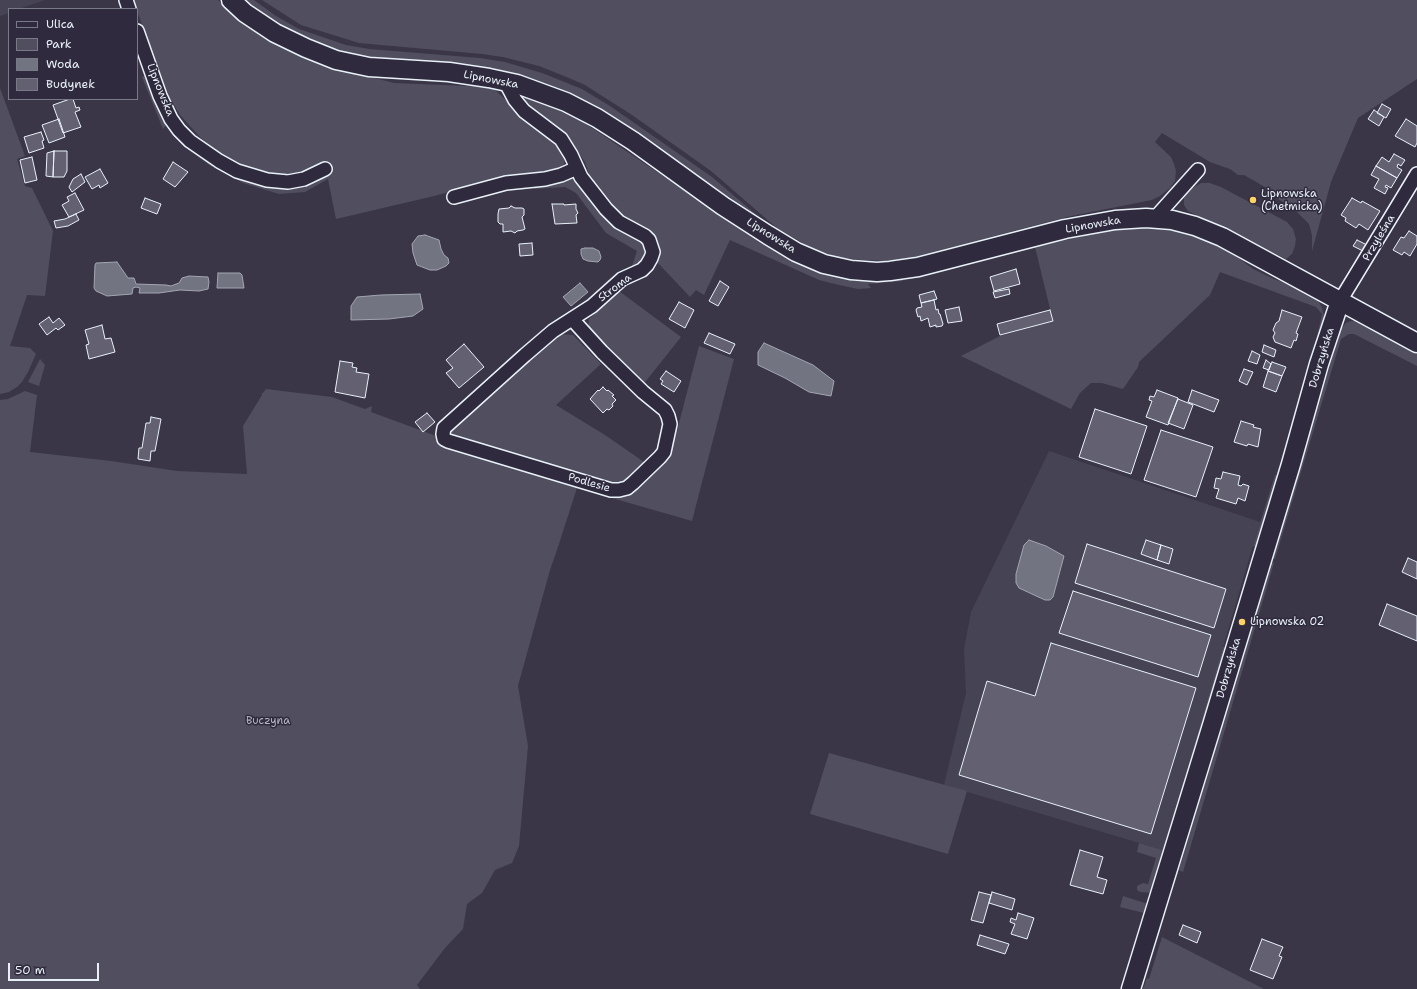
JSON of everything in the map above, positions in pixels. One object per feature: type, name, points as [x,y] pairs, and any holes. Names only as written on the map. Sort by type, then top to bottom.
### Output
[{"type":"main road","name":"Lipnowska","points":[[231,0],[245,13],[275,33],[336,60],[369,67],[449,72],[505,81],[550,95],[581,109],[633,141],[723,206],[777,241],[810,258],[844,269],[877,272],[903,270],[1065,229],[1116,220],[1155,218],[1184,222],[1208,231],[1417,343]]},
{"type":"main road","name":"Dobrzyńska","points":[[1131,989],[1291,464],[1319,364],[1340,301]]},
{"type":"street","name":"Lipnowska","points":[[138,34],[160,96],[178,130],[190,141],[219,161],[237,171],[267,180],[288,182],[304,179],[325,169]]},
{"type":"street","name":"Stroma","points":[[450,423],[553,331],[592,306],[622,279],[642,270],[647,265],[653,252],[649,240],[645,236],[619,222],[606,209],[581,177],[561,139],[524,111],[515,100],[505,81]]},
{"type":"street","points":[[454,197],[506,183],[545,179],[561,175],[577,168]]},
{"type":"street","points":[[1155,218],[1198,170]]},
{"type":"street","name":"Przyleśna","points":[[1340,301],[1417,174]]},
{"type":"street","name":"Podlesie","points":[[450,423],[444,428],[443,434],[444,439],[448,441],[611,490],[623,489],[634,483],[664,452],[670,424],[668,416],[665,410],[635,385],[572,320]]},
{"type":"shaded area","points":[[0,0],[45,0],[22,8],[8,8],[8,13],[0,16]]},
{"type":"shaded area","points":[[1049,451],[1260,522],[1163,850],[944,785],[966,693],[964,649],[971,612]]},
{"type":"green space","points":[[133,0],[218,0],[239,20],[265,39],[287,50],[336,68],[394,83],[492,87],[522,115],[555,142],[563,153],[565,159],[564,164],[558,169],[543,173],[511,176],[336,219],[328,179],[305,192],[279,194],[243,183],[208,164],[181,144],[183,142],[253,181],[297,177],[275,176],[246,168],[219,154],[200,137],[180,115],[168,95],[138,14],[138,8],[136,8]]},
{"type":"green space","points":[[244,0],[254,0],[276,16],[299,29],[346,45],[369,49],[480,58],[505,62],[542,73],[582,89],[610,106],[712,177],[772,228],[616,121],[576,96],[560,89],[515,73],[479,66],[460,63],[393,60],[350,54],[321,44],[279,25]]},
{"type":"green space","points":[[262,0],[1417,0],[1417,79],[1358,118],[1331,182],[1312,251],[1312,235],[1309,224],[1292,207],[1276,198],[1277,194],[1244,175],[1238,175],[1230,169],[1210,162],[1162,133],[1155,142],[1171,157],[1176,171],[1175,181],[1170,188],[1152,200],[1071,216],[910,258],[885,261],[861,260],[837,257],[810,247],[778,229],[711,171],[632,115],[585,85],[569,78],[539,66],[503,57],[359,43],[301,25]]},
{"type":"green space","points":[[147,75],[168,123],[163,129],[142,77]]},
{"type":"green space","points":[[0,88],[25,156],[17,159],[25,186],[32,188],[53,231],[45,296],[27,295],[10,346],[30,348],[36,354],[22,382],[9,392],[0,394]]},
{"type":"green space","points":[[525,96],[576,117],[725,218],[799,264],[818,271],[856,281],[903,278],[903,281],[868,284],[871,288],[858,289],[835,284],[819,280],[730,240],[704,295],[696,290],[690,297],[658,263],[660,248],[654,235],[648,230],[623,217],[589,174],[585,162],[568,138],[555,129],[525,103],[523,97]]},
{"type":"green space","points":[[574,175],[614,226],[641,242],[645,251],[644,260],[635,268],[632,266],[637,251],[606,233],[576,193],[565,187],[534,189],[534,184]]},
{"type":"green space","points":[[1201,183],[1210,183],[1221,187],[1287,222],[1293,229],[1296,239],[1292,254],[1286,259],[1188,211],[1184,205],[1184,198],[1189,190]]},
{"type":"green space","points":[[1139,227],[1165,228],[1204,237],[1228,250],[1253,269],[1274,279],[1307,291],[1317,298],[1324,316],[1319,343],[1316,342],[1322,314],[1316,307],[1220,272],[1210,295],[1139,362],[1138,367],[1123,389],[1102,383],[1091,383],[1080,393],[1071,409],[961,356],[1000,336],[1053,321],[1035,247],[1109,230]]},
{"type":"green space","points":[[619,291],[681,337],[642,386],[588,330],[589,319]]},
{"type":"green space","points":[[1356,321],[1417,354],[1417,366],[1354,334],[1349,334],[1341,339],[1275,559],[1272,558],[1338,338],[1341,329],[1346,323]]},
{"type":"green space","name":"Buczyna","points":[[560,334],[573,335],[601,364],[556,405],[605,435],[644,462],[657,450],[663,427],[677,431],[699,346],[734,359],[692,521],[577,488],[550,570],[518,686],[528,746],[519,846],[512,863],[495,870],[482,893],[467,904],[463,929],[445,948],[417,985],[420,989],[0,989],[0,400],[8,399],[25,391],[37,395],[30,452],[111,461],[177,471],[247,474],[243,426],[262,393],[266,389],[332,397],[365,409],[372,406],[371,412],[439,437]]},
{"type":"green space","points":[[40,359],[45,365],[39,386],[28,382]]},
{"type":"green space","points":[[1275,475],[1279,476],[1257,548],[1253,546]]},
{"type":"green space","points":[[1271,562],[1274,563],[1183,872],[1179,870]]},
{"type":"green space","points":[[1223,647],[1228,648],[1154,893],[1140,892],[1137,890],[1137,886],[1143,883],[1148,884],[1156,858],[1137,852],[1139,843],[1163,850]]},
{"type":"green space","points":[[829,753],[967,791],[948,854],[810,814]]},
{"type":"green space","points":[[1123,896],[1151,905],[1148,914],[1120,907]]},
{"type":"green space","points":[[1162,937],[1264,989],[1143,989],[1147,978],[1149,979]]},
{"type":"water","points":[[425,235],[439,240],[444,255],[448,258],[449,263],[446,266],[437,270],[430,270],[417,265],[412,244],[418,236]]},
{"type":"water","points":[[593,248],[599,251],[601,257],[600,260],[598,262],[583,259],[581,249]]},
{"type":"water","points":[[117,262],[128,278],[134,278],[136,284],[171,286],[179,283],[182,278],[189,276],[208,277],[208,289],[199,291],[180,290],[159,293],[139,293],[140,288],[136,287],[133,288],[132,294],[107,296],[96,291],[94,288],[96,263]]},
{"type":"water","points":[[218,273],[240,273],[242,275],[244,288],[217,288]]},
{"type":"water","points":[[580,283],[588,292],[571,306],[563,297]]},
{"type":"water","points":[[420,294],[423,309],[413,316],[389,319],[351,320],[351,306],[357,297]]},
{"type":"water","points":[[764,343],[813,365],[834,381],[831,396],[809,392],[758,365],[758,352]]},
{"type":"water","points":[[1029,540],[1046,546],[1064,556],[1053,597],[1050,600],[1045,600],[1019,588],[1016,583],[1016,574],[1024,545]]},
{"type":"building","points":[[67,100],[73,100],[76,108],[79,107],[80,110],[75,112],[81,127],[63,133],[53,105]]},
{"type":"building","points":[[1382,104],[1391,109],[1386,118],[1377,113]]},
{"type":"building","points":[[1374,110],[1384,117],[1379,126],[1368,119]]},
{"type":"building","points":[[59,119],[65,137],[49,143],[42,125]]},
{"type":"building","points":[[1406,119],[1417,126],[1417,143],[1415,147],[1395,136]]},
{"type":"building","points":[[41,132],[44,140],[42,141],[44,148],[29,153],[24,137]]},
{"type":"building","points":[[54,151],[53,177],[46,176],[47,153]]},
{"type":"building","points":[[54,151],[67,151],[67,171],[64,177],[53,177]]},
{"type":"building","points":[[1394,154],[1405,160],[1401,166],[1398,164],[1397,167],[1402,170],[1397,178],[1376,166],[1382,157],[1389,162]]},
{"type":"building","points":[[32,157],[37,180],[25,183],[20,160]]},
{"type":"building","points":[[173,162],[188,172],[175,187],[163,179]]},
{"type":"building","points":[[1376,166],[1397,178],[1391,188],[1386,185],[1385,187],[1388,188],[1385,194],[1374,188],[1379,179],[1371,175]]},
{"type":"building","points":[[100,169],[108,183],[100,188],[99,185],[92,189],[85,177]]},
{"type":"building","points":[[81,174],[85,182],[72,192],[69,187],[73,179]]},
{"type":"building","points":[[75,193],[84,210],[69,217],[62,205],[69,201],[67,197]]},
{"type":"building","points":[[145,198],[161,204],[157,214],[141,208]]},
{"type":"building","points":[[1352,198],[1361,203],[1362,201],[1380,211],[1368,230],[1359,224],[1356,228],[1345,221],[1346,218],[1341,215]]},
{"type":"building","points":[[552,204],[576,204],[578,213],[576,215],[577,223],[555,224]]},
{"type":"building","points":[[511,206],[524,209],[524,215],[522,217],[525,229],[515,233],[511,231],[503,232],[503,224],[498,222],[499,209],[509,208]]},
{"type":"building","points":[[76,214],[79,220],[68,226],[56,228],[54,221],[65,219]]},
{"type":"building","points":[[1409,231],[1417,236],[1417,244],[1410,256],[1404,252],[1402,255],[1393,250],[1401,237],[1404,238]]},
{"type":"building","points":[[1357,240],[1367,245],[1363,251],[1353,246]]},
{"type":"building","points":[[532,243],[533,255],[520,256],[519,244]]},
{"type":"building","points":[[1016,269],[1020,284],[994,291],[990,277]]},
{"type":"building","points":[[720,281],[729,287],[718,306],[709,301]]},
{"type":"building","points":[[1009,289],[1010,294],[995,298],[993,292]]},
{"type":"building","points":[[934,291],[937,299],[921,303],[919,295]]},
{"type":"building","points":[[934,300],[936,310],[938,309],[943,324],[942,326],[936,327],[936,325],[930,327],[928,318],[921,321],[916,310],[917,308],[922,307],[921,303]]},
{"type":"building","points":[[679,302],[694,310],[685,328],[669,319]]},
{"type":"building","points":[[959,307],[962,321],[948,323],[945,310]]},
{"type":"building","points":[[1050,310],[1053,321],[1000,335],[997,324]]},
{"type":"building","points":[[1282,310],[1302,317],[1296,333],[1298,334],[1296,341],[1294,340],[1291,348],[1275,342],[1273,337],[1275,333],[1273,330],[1276,323],[1279,321]]},
{"type":"building","points":[[49,317],[53,323],[59,318],[65,325],[58,330],[56,328],[47,335],[39,324]]},
{"type":"building","points":[[102,325],[105,339],[111,338],[115,352],[89,359],[86,345],[89,344],[85,330]]},
{"type":"building","points":[[709,333],[735,344],[730,354],[704,343]]},
{"type":"building","points":[[464,344],[484,367],[459,388],[446,373],[453,368],[446,360]]},
{"type":"building","points":[[1264,345],[1276,350],[1274,357],[1262,352]]},
{"type":"building","points":[[1252,351],[1260,355],[1257,364],[1248,361]]},
{"type":"building","points":[[1266,360],[1271,364],[1269,370],[1263,368]]},
{"type":"building","points":[[340,361],[353,363],[352,367],[357,368],[356,372],[369,374],[365,398],[335,392]]},
{"type":"building","points":[[1272,362],[1286,367],[1282,376],[1268,371]]},
{"type":"building","points":[[1244,369],[1253,372],[1247,385],[1239,381]]},
{"type":"building","points":[[666,371],[681,381],[674,392],[661,384],[663,381],[660,379]]},
{"type":"building","points":[[1268,371],[1282,376],[1276,392],[1263,387]]},
{"type":"building","points":[[603,387],[614,395],[612,396],[616,400],[609,410],[607,409],[603,413],[590,399]]},
{"type":"building","points":[[1157,390],[1178,398],[1168,425],[1146,417],[1152,401],[1149,400],[1150,396],[1154,397]]},
{"type":"building","points":[[1192,390],[1219,400],[1214,412],[1188,402]]},
{"type":"building","points":[[1178,399],[1193,405],[1184,429],[1168,423]]},
{"type":"building","points":[[1095,409],[1147,426],[1131,474],[1079,457]]},
{"type":"building","points":[[427,413],[435,422],[423,432],[415,422]]},
{"type":"building","points":[[151,417],[161,419],[155,451],[151,451],[150,461],[138,459],[139,448],[142,448],[146,423],[150,423]]},
{"type":"building","points":[[1241,421],[1261,429],[1258,447],[1248,444],[1247,446],[1234,442]]},
{"type":"building","points":[[1161,430],[1213,447],[1196,497],[1144,480]]},
{"type":"building","points":[[1223,472],[1240,476],[1238,485],[1241,486],[1243,484],[1249,486],[1245,501],[1238,498],[1236,504],[1216,498],[1219,489],[1214,488],[1216,478],[1221,479]]},
{"type":"building","points":[[1146,540],[1161,545],[1157,560],[1141,554]]},
{"type":"building","points":[[1087,544],[1226,589],[1214,628],[1075,583]]},
{"type":"building","points":[[1161,545],[1173,549],[1169,564],[1157,560]]},
{"type":"building","points":[[1408,558],[1417,562],[1417,579],[1402,572]]},
{"type":"building","points":[[1073,591],[1211,635],[1198,677],[1059,633]]},
{"type":"building","points":[[1387,604],[1417,616],[1417,641],[1379,625]]},
{"type":"building","points":[[1051,643],[1196,688],[1151,834],[959,775],[987,681],[1035,696]]},
{"type":"building","points":[[1080,850],[1103,857],[1097,877],[1107,880],[1103,894],[1070,885]]},
{"type":"building","points":[[979,892],[991,895],[983,923],[971,920]]},
{"type":"building","points":[[992,892],[1015,899],[1012,910],[989,903]]},
{"type":"building","points":[[1018,913],[1034,918],[1027,939],[1011,934],[1015,924],[1010,922],[1011,918],[1016,920]]},
{"type":"building","points":[[1183,925],[1201,932],[1197,943],[1179,935]]},
{"type":"building","points":[[980,935],[1009,944],[1005,954],[977,945]]},
{"type":"building","points":[[1262,939],[1283,947],[1279,956],[1282,957],[1273,979],[1250,970]]},
{"type":"place","name":"Lipnowska (Chełmicka)","points":[[1253,200]]},
{"type":"place","name":"Lipnowska 02","points":[[1242,622]]}]
